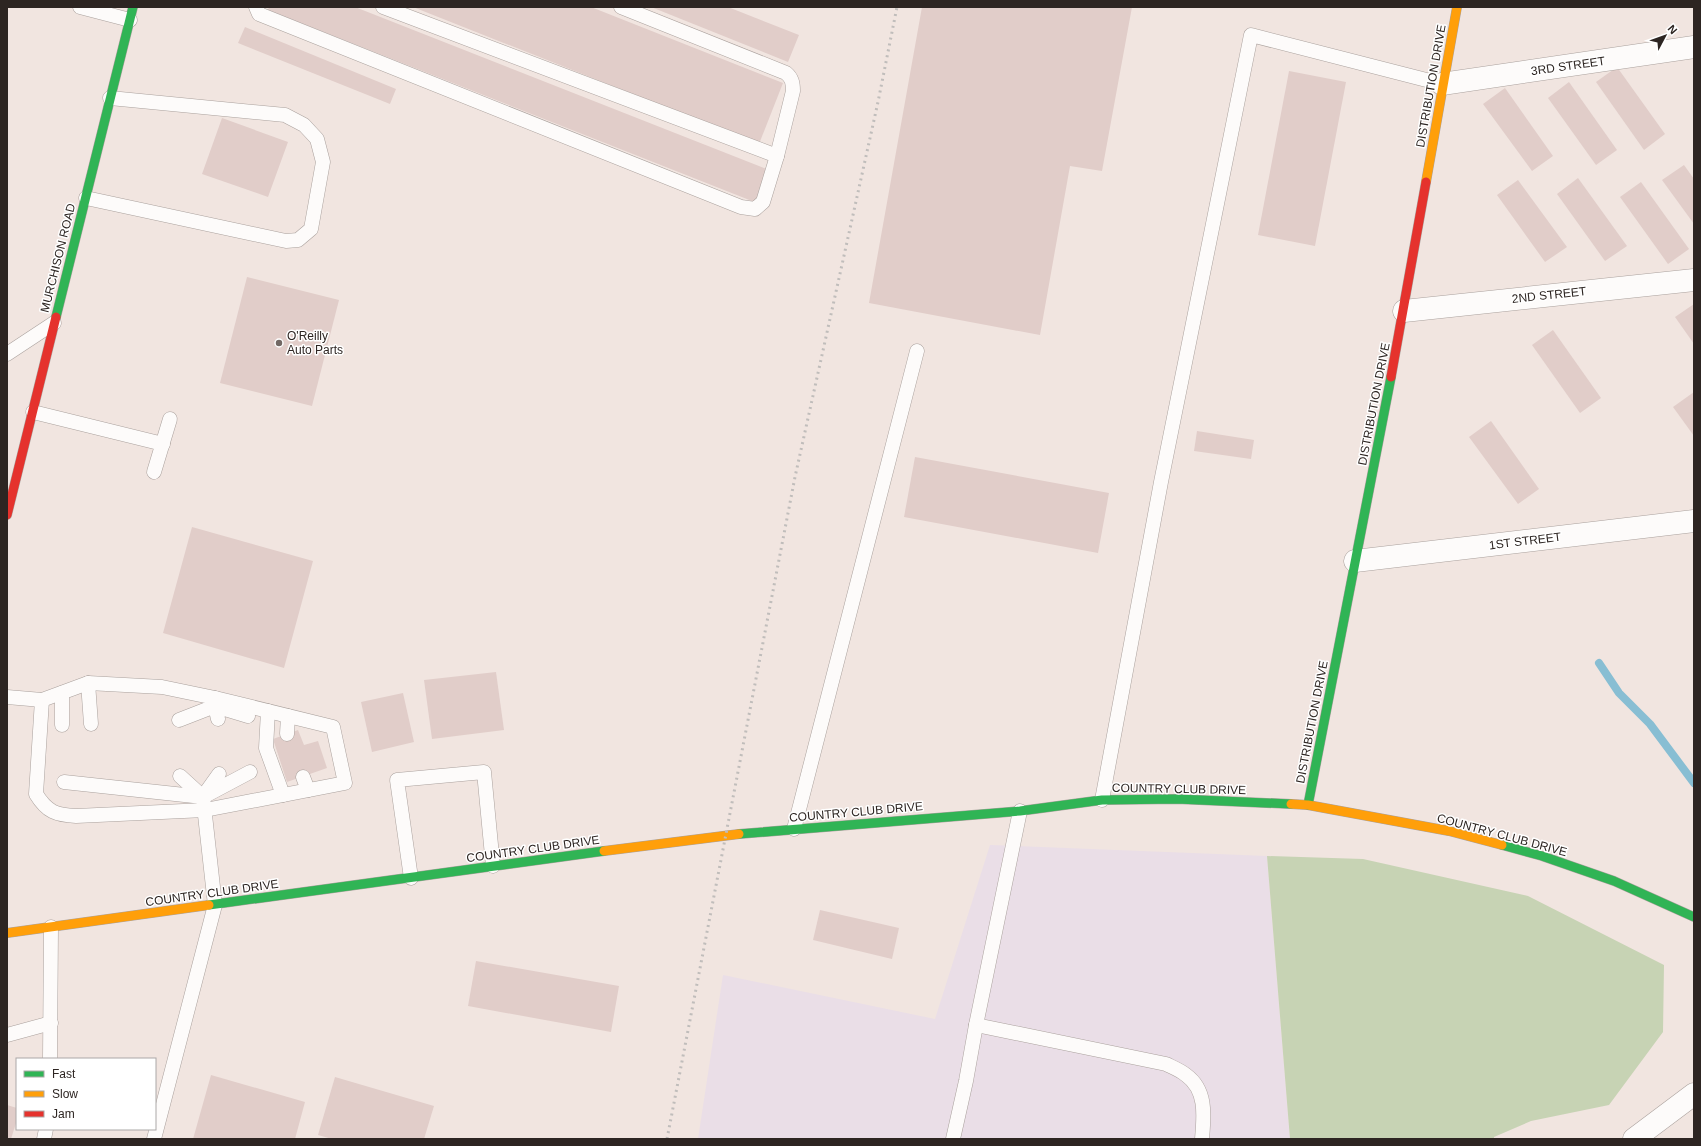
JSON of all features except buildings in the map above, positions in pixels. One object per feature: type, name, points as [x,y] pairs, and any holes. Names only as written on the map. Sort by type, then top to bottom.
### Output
[{"type":"main road","name":"DISTRIBUTION DRIVE","points":[[1308,805],[1404,311],[1442,84],[1457,7]]},
{"type":"main road","name":"MURCHISON ROAD","points":[[7,515],[131,13]]},
{"type":"main road","name":"COUNTRY CLUB DRIVE","points":[[7,933],[725,835],[1020,811],[1102,800],[1177,799],[1308,805],[1449,831],[1542,856],[1614,882],[1694,917]]},
{"type":"street","name":"3RD STREET","points":[[1442,84],[1694,47]]},
{"type":"street","name":"2ND STREET","points":[[1404,311],[1694,280]]},
{"type":"street","name":"1ST STREET","points":[[1355,561],[1694,521]]},
{"type":"street","points":[[1634,1139],[1694,1094]]},
{"type":"lane","points":[[80,7],[131,13]]},
{"type":"lane","points":[[256,7],[259,14],[741,207],[755,209],[763,202],[777,156],[793,91],[793,82],[791,77],[786,73],[621,7]]},
{"type":"lane","points":[[384,7],[777,156]]},
{"type":"lane","points":[[1102,800],[1161,482],[1251,35],[1442,84]]},
{"type":"lane","points":[[86,198],[286,241],[298,240],[311,229],[323,162],[317,139],[304,125],[285,115],[110,98]]},
{"type":"lane","points":[[7,354],[54,324]]},
{"type":"lane","points":[[794,829],[917,351]]},
{"type":"lane","points":[[33,412],[163,444]]},
{"type":"lane","points":[[154,472],[170,419]]},
{"type":"lane","points":[[88,683],[91,724]]},
{"type":"lane","points":[[7,697],[42,700],[88,683],[162,686],[216,708],[248,716]]},
{"type":"lane","points":[[62,693],[62,725]]},
{"type":"lane","points":[[42,700],[36,794],[42,805],[59,815],[76,816],[204,804],[283,795],[344,783],[333,727],[268,711],[216,708],[179,720]]},
{"type":"lane","points":[[268,711],[266,748],[283,795]]},
{"type":"lane","points":[[287,734],[288,716]]},
{"type":"lane","points":[[64,782],[204,804],[250,772]]},
{"type":"lane","points":[[411,878],[397,780],[484,772],[494,866]]},
{"type":"lane","points":[[154,1139],[215,904],[204,804],[219,774]]},
{"type":"lane","points":[[180,776],[204,804]]},
{"type":"lane","points":[[302,777],[308,790]]},
{"type":"lane","points":[[93,778],[204,804]]},
{"type":"lane","points":[[953,1139],[1020,811]]},
{"type":"lane","points":[[50,1058],[51,927]]},
{"type":"lane","points":[[7,1035],[51,1023]]},
{"type":"lane","points":[[976,1025],[1166,1064],[1186,1075],[1200,1090],[1204,1112],[1202,1139]]},
{"type":"shaded area","points":[[990,845],[1267,856],[1290,1139],[698,1139],[723,975],[935,1019]]},
{"type":"green space","points":[[1267,856],[1363,859],[1528,896],[1664,965],[1663,1032],[1609,1105],[1531,1121],[1494,1137],[1494,1139],[1290,1139]]},
{"type":"waterway","points":[[1599,663],[1619,693],[1650,724],[1694,783]]},
{"type":"railway","points":[[667,1139],[795,477],[878,102],[897,7]]},
{"type":"traffic: fast","points":[[56,317],[133,7]]},
{"type":"traffic: fast","points":[[1308,805],[1391,377]]},
{"type":"traffic: fast","points":[[739,834],[1020,811],[1102,800],[1177,799],[1291,804]]},
{"type":"traffic: fast","points":[[1502,845],[1542,856],[1614,881],[1694,917]]},
{"type":"traffic: fast","points":[[209,905],[604,851]]},
{"type":"traffic: slow","points":[[1426,182],[1457,7]]},
{"type":"traffic: slow","points":[[1291,804],[1308,805],[1449,831],[1502,845]]},
{"type":"traffic: slow","points":[[604,851],[739,834]]},
{"type":"traffic: slow","points":[[7,933],[209,905]]},
{"type":"traffic: jam","points":[[1391,377],[1426,182]]},
{"type":"traffic: jam","points":[[7,515],[56,317]]},
{"type":"place","name":"O'Reilly Auto Parts","points":[[279,343]]}]
